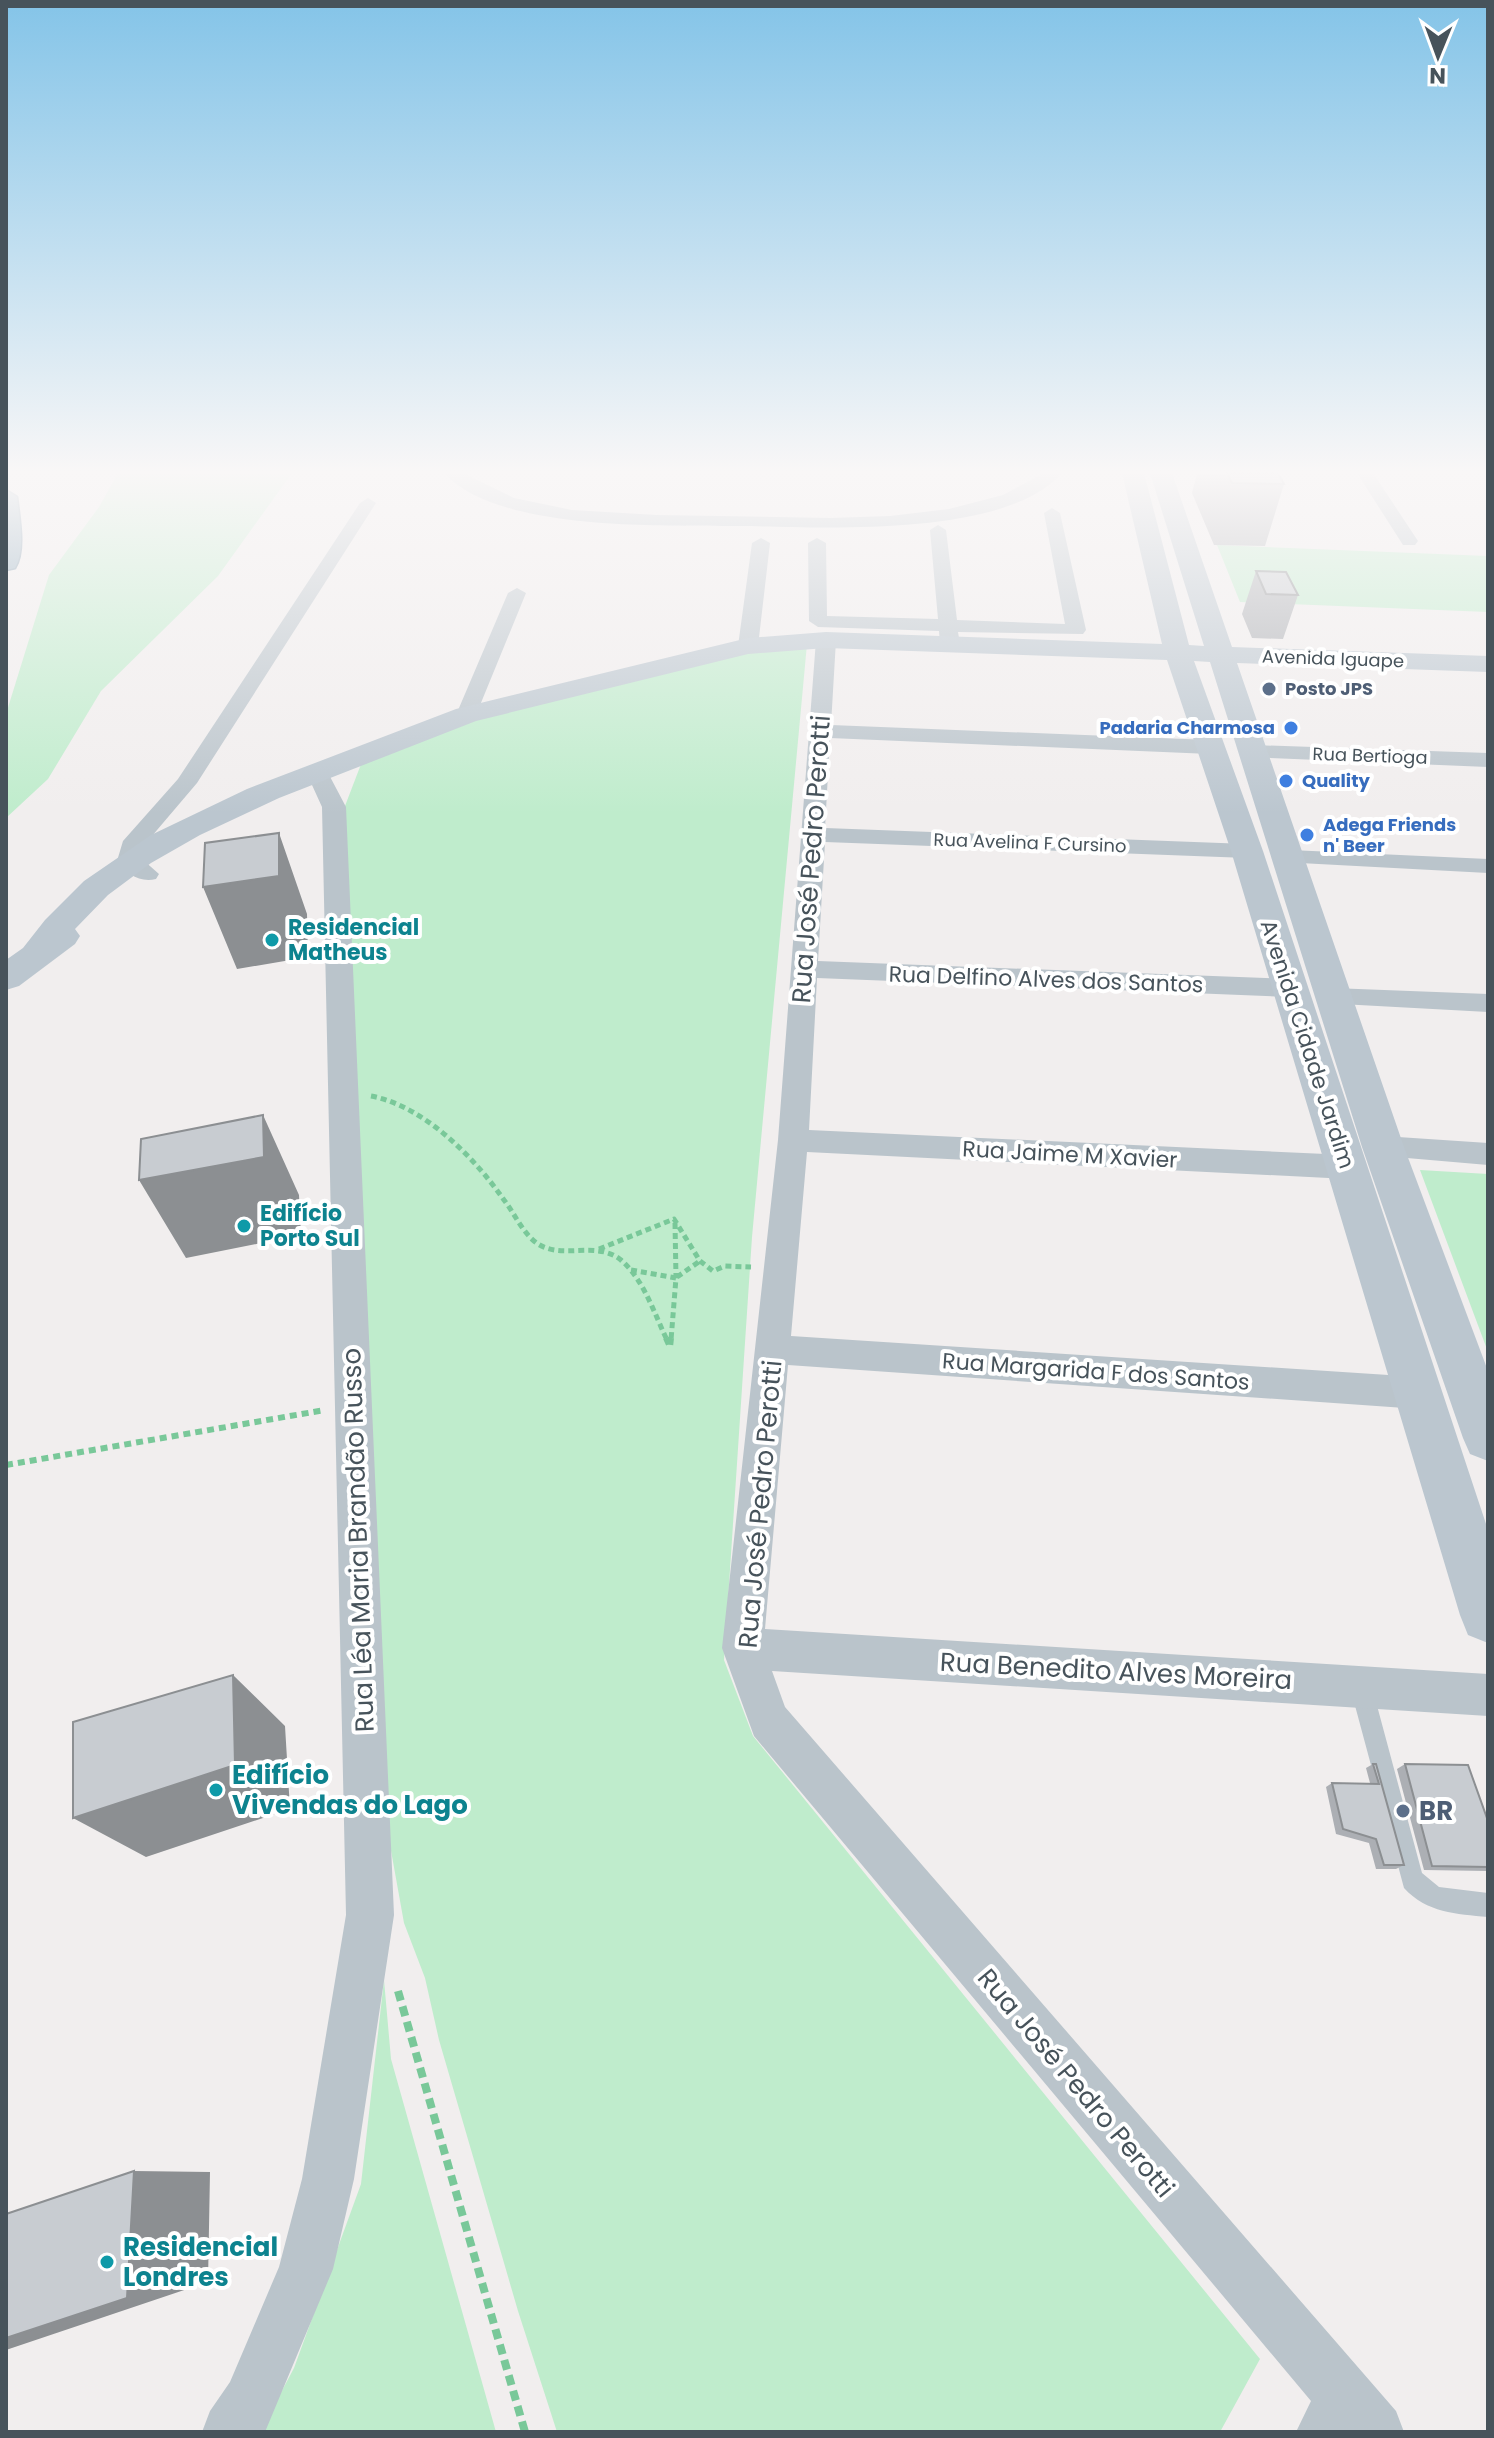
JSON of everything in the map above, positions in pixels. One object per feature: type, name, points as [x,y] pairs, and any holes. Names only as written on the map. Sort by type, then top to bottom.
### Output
[{"type":"main road","name":"Avenida Cidade Jardim","points":[[1161,587],[1178,654],[1247,851],[1484,1592]]},
{"type":"main road","name":"Avenida Cidade Jardim","points":[[1197,587],[1290,857],[1332,997],[1383,1147],[1488,1438]]},
{"type":"main road","name":"Avenida Iguape","points":[[6,978],[138,868],[198,833],[287,796],[309,777],[466,715],[748,646],[949,635],[1178,654],[1488,664]]},
{"type":"main road","points":[[1231,806],[1273,808]]},
{"type":"street","points":[[138,868],[135,841],[186,783],[314,587]]},
{"type":"street","points":[[748,646],[755,587]]},
{"type":"street","points":[[818,587],[818,621],[949,635],[1076,630],[1067,587]]},
{"type":"street","points":[[944,587],[949,635]]},
{"type":"street","points":[[466,715],[517,593]]},
{"type":"street","name":"Rua José Pedro Perotti","points":[[826,640],[793,1140],[743,1648],[769,1721],[1348,2421]]},
{"type":"street","points":[[820,731],[1210,747]]},
{"type":"street","name":"Rua Bertioga","points":[[1253,752],[1488,760]]},
{"type":"street","name":"Rua Léa Maria Brandão Russo","points":[[231,2432],[250,2402],[306,2269],[328,2179],[370,1915],[334,807],[309,777]]},
{"type":"street","points":[[186,783],[181,808],[183,820],[198,833]]},
{"type":"street","name":"Rua Avelina F Cursino","points":[[814,835],[1247,851]]},
{"type":"street","points":[[1290,857],[1488,866]]},
{"type":"street","name":"Rua Delfino Alves dos Santos","points":[[803,969],[1289,988]]},
{"type":"street","points":[[1332,997],[1488,1003]]},
{"type":"street","name":"Rua Jaime M Xavier","points":[[793,1140],[1348,1167]]},
{"type":"street","points":[[1383,1147],[1488,1154]]},
{"type":"street","name":"Rua Margarida F dos Santos","points":[[772,1349],[1419,1393]]},
{"type":"street","name":"Rua Benedito Alves Moreira","points":[[743,1648],[1488,1695]]},
{"type":"lane","points":[[1361,1685],[1412,1880],[1422,1893],[1439,1901],[1488,1905]]},
{"type":"path","points":[[367,1096],[376,1096],[407,1109],[432,1127],[493,1186],[537,1243],[548,1248],[599,1250],[616,1256],[631,1270],[670,1347],[676,1278],[674,1219]]},
{"type":"path","points":[[599,1250],[618,1240],[658,1230],[674,1219]]},
{"type":"path","points":[[674,1219],[700,1261],[713,1271],[740,1265],[778,1273]]},
{"type":"path","points":[[631,1270],[676,1278],[700,1261]]},
{"type":"path","points":[[6,1465],[353,1405]]},
{"type":"path","points":[[394,1978],[525,2432]]},
{"type":"green space","points":[[45,587],[207,587],[101,691],[48,779],[6,818],[6,714]]},
{"type":"green space","points":[[1234,587],[1488,587],[1488,612],[1240,602]]},
{"type":"green space","points":[[807,644],[752,1237],[724,1660],[753,1736],[1260,2359],[1220,2432],[557,2432],[518,2311],[439,2040],[425,1978],[404,1923],[390,1845],[345,806],[363,759],[468,719],[749,651]]},
{"type":"green space","points":[[1420,1170],[1488,1174],[1488,1352]]},
{"type":"green space","points":[[384,1980],[391,2059],[496,2432],[260,2432],[294,2368],[361,2184]]},
{"type":"building","points":[[1263,587],[1294,587],[1298,595],[1266,594]]},
{"type":"building","points":[[279,833],[279,876],[203,887],[205,843]]},
{"type":"building","points":[[263,1115],[264,1157],[139,1180],[141,1139]]},
{"type":"building","points":[[233,1675],[235,1765],[73,1818],[73,1722]]},
{"type":"building","points":[[1373,1764],[1376,1764],[1404,1865],[1384,1865],[1376,1839],[1343,1829],[1332,1783],[1379,1784]]},
{"type":"building","points":[[1405,1764],[1468,1765],[1488,1821],[1488,1867],[1432,1866]]},
{"type":"building","points":[[134,2171],[127,2298],[6,2338],[6,2214]]},
{"type":"place","name":"Posto JPS","points":[[1269,689]]},
{"type":"place","name":"Padaria Charmosa","points":[[1291,728]]},
{"type":"place","name":"Quality","points":[[1286,781]]},
{"type":"place","name":"Adega Friends n' Beer","points":[[1307,835]]},
{"type":"place","name":"Residencial Matheus","points":[[272,940]]},
{"type":"place","name":"Edifício Porto Sul","points":[[244,1226]]},
{"type":"place","name":"Edifício Vivendas do Lago","points":[[216,1790]]},
{"type":"place","name":"BR","points":[[1403,1811]]},
{"type":"place","name":"Residencial Londres","points":[[107,2262]]}]
